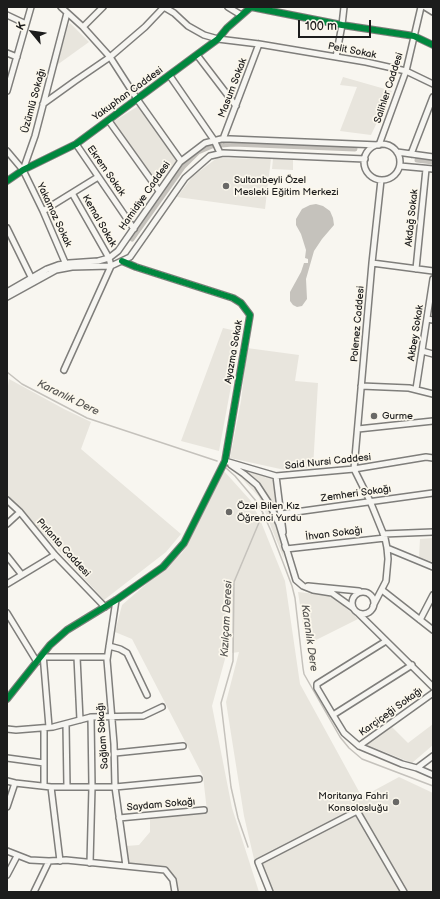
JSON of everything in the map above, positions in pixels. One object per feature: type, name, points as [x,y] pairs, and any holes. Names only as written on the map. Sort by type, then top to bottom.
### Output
[{"type":"street","points":[[7,91],[31,7]]},
{"type":"street","points":[[61,7],[83,27],[110,58],[137,100],[181,161]]},
{"type":"street","points":[[83,27],[103,7]]},
{"type":"street","points":[[43,104],[110,58],[145,27],[164,7]]},
{"type":"street","name":"Pelit Sokak","points":[[164,7],[174,13],[188,26],[204,35],[218,39],[336,56],[406,71],[433,84]]},
{"type":"street","points":[[228,7],[241,15]]},
{"type":"street","points":[[250,7],[342,25],[414,36],[433,45]]},
{"type":"street","name":"Yakuphan Caddesi","points":[[7,181],[23,170],[76,144],[109,121],[218,39],[250,7]]},
{"type":"street","points":[[336,56],[344,7]]},
{"type":"street","name":"Salihler Caddesi","points":[[379,145],[406,71],[421,7]]},
{"type":"street","points":[[425,7],[433,12]]},
{"type":"street","name":"Üzümlü Sokağı","points":[[23,170],[43,104],[67,13]]},
{"type":"street","points":[[7,15],[26,24]]},
{"type":"street","name":"Masum Sokak","points":[[223,139],[259,44]]},
{"type":"street","points":[[7,53],[16,57]]},
{"type":"street","points":[[197,55],[236,106]]},
{"type":"street","points":[[170,76],[214,140],[220,154]]},
{"type":"street","points":[[411,154],[433,97]]},
{"type":"street","points":[[109,121],[159,191]]},
{"type":"street","name":"Hamidiye Caddesi","points":[[110,258],[118,251],[181,161],[205,143],[223,139],[379,145]]},
{"type":"street","name":"Ekrem Sokak","points":[[76,144],[134,229]]},
{"type":"street","points":[[385,144],[397,152],[400,166],[395,175],[391,178],[381,180],[372,177],[368,173],[364,164],[370,150],[379,145],[385,144]]},
{"type":"street","name":"Yakamoz Sokak","points":[[7,152],[23,170],[67,265]]},
{"type":"street","points":[[397,152],[433,157]]},
{"type":"street","points":[[67,265],[111,266],[130,257],[136,251],[190,173],[210,156],[220,154],[365,159]]},
{"type":"street","points":[[400,166],[433,170]]},
{"type":"street","name":"Akdağ Sokak","points":[[416,269],[426,169]]},
{"type":"street","points":[[43,211],[98,177]]},
{"type":"street","name":"Polenez Caddesi","points":[[354,469],[372,263],[381,180]]},
{"type":"street","name":"Kemal Sokak","points":[[72,193],[110,258]]},
{"type":"street","points":[[7,228],[32,280]]},
{"type":"street","points":[[118,251],[122,261]]},
{"type":"street","points":[[7,292],[67,265],[110,258],[111,266],[64,370]]},
{"type":"street","name":"Ayazma Sokak","points":[[122,261],[136,267],[233,298],[241,303],[250,315],[226,462]]},
{"type":"street","points":[[372,263],[433,271]]},
{"type":"street","name":"Akbey Sokak","points":[[416,389],[433,279]]},
{"type":"street","points":[[7,297],[32,280]]},
{"type":"street","points":[[427,319],[433,320]]},
{"type":"street","points":[[422,351],[433,354]]},
{"type":"street","points":[[361,386],[400,387],[416,389],[433,394]]},
{"type":"street","points":[[358,429],[433,422]]},
{"type":"street","name":"Said Nursi Caddesi","points":[[226,462],[276,476],[354,469],[433,456]]},
{"type":"street","points":[[7,699],[50,645],[67,630],[116,600],[163,567],[184,542],[226,462],[257,485],[270,505],[279,524],[296,580],[302,586],[313,590],[332,592],[353,608],[433,687]]},
{"type":"street","points":[[354,469],[370,501],[384,536],[387,548],[388,560],[386,581],[370,617],[371,627]]},
{"type":"street","points":[[276,476],[286,549]]},
{"type":"street","name":"Zemheri Sokağı","points":[[281,514],[433,493]]},
{"type":"street","name":"Pırlanta Caddesi","points":[[7,500],[20,512],[55,555],[105,607]]},
{"type":"street","points":[[7,524],[20,512]]},
{"type":"street","name":"İhvan Sokağı","points":[[286,549],[384,536],[433,532]]},
{"type":"street","points":[[387,548],[433,567]]},
{"type":"street","points":[[7,584],[55,555]]},
{"type":"street","points":[[7,556],[22,575]]},
{"type":"street","points":[[368,593],[380,589],[386,581]]},
{"type":"street","points":[[302,586],[362,591],[373,597],[373,608]]},
{"type":"street","points":[[382,590],[433,630]]},
{"type":"street","points":[[353,608],[351,601],[353,597],[355,594],[362,591]]},
{"type":"street","points":[[420,620],[433,595]]},
{"type":"street","name":"Sağlam Sokağı","points":[[116,600],[107,657],[115,753],[116,787],[126,866]]},
{"type":"street","points":[[358,613],[364,614],[373,608]]},
{"type":"street","points":[[7,613],[37,662]]},
{"type":"street","points":[[386,641],[316,684],[316,687],[344,733],[359,746],[433,775]]},
{"type":"street","points":[[109,646],[127,653],[147,695]]},
{"type":"street","points":[[43,655],[107,657]]},
{"type":"street","points":[[43,655],[46,728],[44,786]]},
{"type":"street","points":[[77,657],[80,720]]},
{"type":"street","points":[[333,715],[412,665]]},
{"type":"street","name":"Karçiçeği Sokağı","points":[[359,746],[433,693]]},
{"type":"street","points":[[7,729],[16,730],[46,728],[91,717],[143,716],[162,707]]},
{"type":"street","points":[[90,863],[92,787],[91,717]]},
{"type":"street","points":[[66,724],[67,787]]},
{"type":"street","points":[[115,753],[183,746]]},
{"type":"street","points":[[417,768],[433,756]]},
{"type":"street","points":[[7,758],[44,763]]},
{"type":"street","points":[[7,781],[51,787],[116,787],[199,779]]},
{"type":"street","points":[[7,806],[15,783]]},
{"type":"street","points":[[51,787],[60,861]]},
{"type":"street","name":"Saydam Sokağı","points":[[120,818],[204,810]]},
{"type":"street","points":[[270,892],[258,862],[357,811],[404,892]]},
{"type":"street","points":[[7,851],[30,860],[90,863],[165,870],[172,880],[175,892]]},
{"type":"street","points":[[7,875],[17,856]]},
{"type":"street","points":[[34,892],[50,862]]},
{"type":"shaded area","points":[[70,23],[89,42],[57,65],[68,26]]},
{"type":"shaded area","points":[[343,77],[392,91],[371,135],[340,131],[357,87],[340,85]]},
{"type":"shaded area","points":[[140,105],[178,159],[156,185],[111,123]]},
{"type":"shaded area","name":"Sultanbeyli Özel Mesleki Eğitim Merkezi","points":[[217,158],[271,159],[265,209],[177,197],[193,176]]},
{"type":"shaded area","points":[[273,159],[293,160],[293,170],[272,169]]},
{"type":"shaded area","points":[[316,204],[323,206],[330,211],[334,225],[314,251],[306,279],[307,299],[302,306],[297,307],[290,301],[290,292],[301,272],[304,263],[308,263],[308,259],[305,258],[306,250],[301,234],[296,225],[296,219],[302,209]]},
{"type":"shaded area","points":[[223,328],[241,332],[219,451],[181,441]]},
{"type":"shaded area","points":[[247,348],[299,355],[295,381],[318,383],[313,468],[285,470],[230,458],[241,401]]},
{"type":"shaded area","points":[[9,379],[91,422],[81,449],[181,534],[166,552],[104,600],[19,507],[7,496],[7,393]]},
{"type":"shaded area","points":[[233,466],[273,478],[284,559],[259,497],[232,468]]},
{"type":"shaded area","points":[[224,471],[251,501],[261,522],[285,581],[300,684],[362,797],[399,777],[433,793],[433,892],[266,892],[254,859],[244,816],[226,702],[239,652],[232,653],[232,594],[226,594],[225,659],[212,706],[232,808],[259,892],[178,892],[176,880],[166,866],[129,864],[126,846],[139,845],[150,832],[150,819],[207,811],[203,776],[132,639],[115,632],[122,605],[182,553]]},
{"type":"shaded area","points":[[433,538],[433,562],[419,557],[420,539]]},
{"type":"shaded area","points":[[298,592],[333,596],[358,619],[306,645]]},
{"type":"shaded area","points":[[433,724],[433,745],[412,763],[365,744],[392,727],[408,743]]},
{"type":"waterway","points":[[221,145],[233,144],[355,149]]},
{"type":"waterway","points":[[132,239],[183,167],[198,152],[212,146]]},
{"type":"waterway","points":[[417,160],[433,162]]},
{"type":"waterway","name":"Karanlık Dere","points":[[7,372],[22,384],[87,418],[217,461]]},
{"type":"waterway","name":"Karanlık Dere","points":[[226,468],[235,476],[256,501],[271,531],[292,586],[295,598],[304,674],[340,737],[349,748],[362,759],[433,786]]},
{"type":"waterway","name":"Kızılçam Deresi","points":[[248,847],[238,818],[231,787],[221,703],[233,661],[234,582],[263,513]]},
{"type":"cycle path","points":[[7,181],[23,170],[76,144],[218,39],[227,28],[251,7],[342,25],[414,36],[433,45]]},
{"type":"cycle path","points":[[7,699],[50,645],[67,630],[116,600],[163,567],[184,543],[225,461],[250,315],[241,303],[233,298],[136,267],[122,261]]},
{"type":"place","name":"Sultanbeyli Özel Mesleki Eğitim Merkezi","points":[[226,186]]},
{"type":"place","name":"Gurme","points":[[374,416]]},
{"type":"place","name":"Özel Bilen Kız Öğrenci Yurdu","points":[[229,512]]},
{"type":"place","name":"Moritanya Fahri Konsolosluğu","points":[[396,802]]}]
